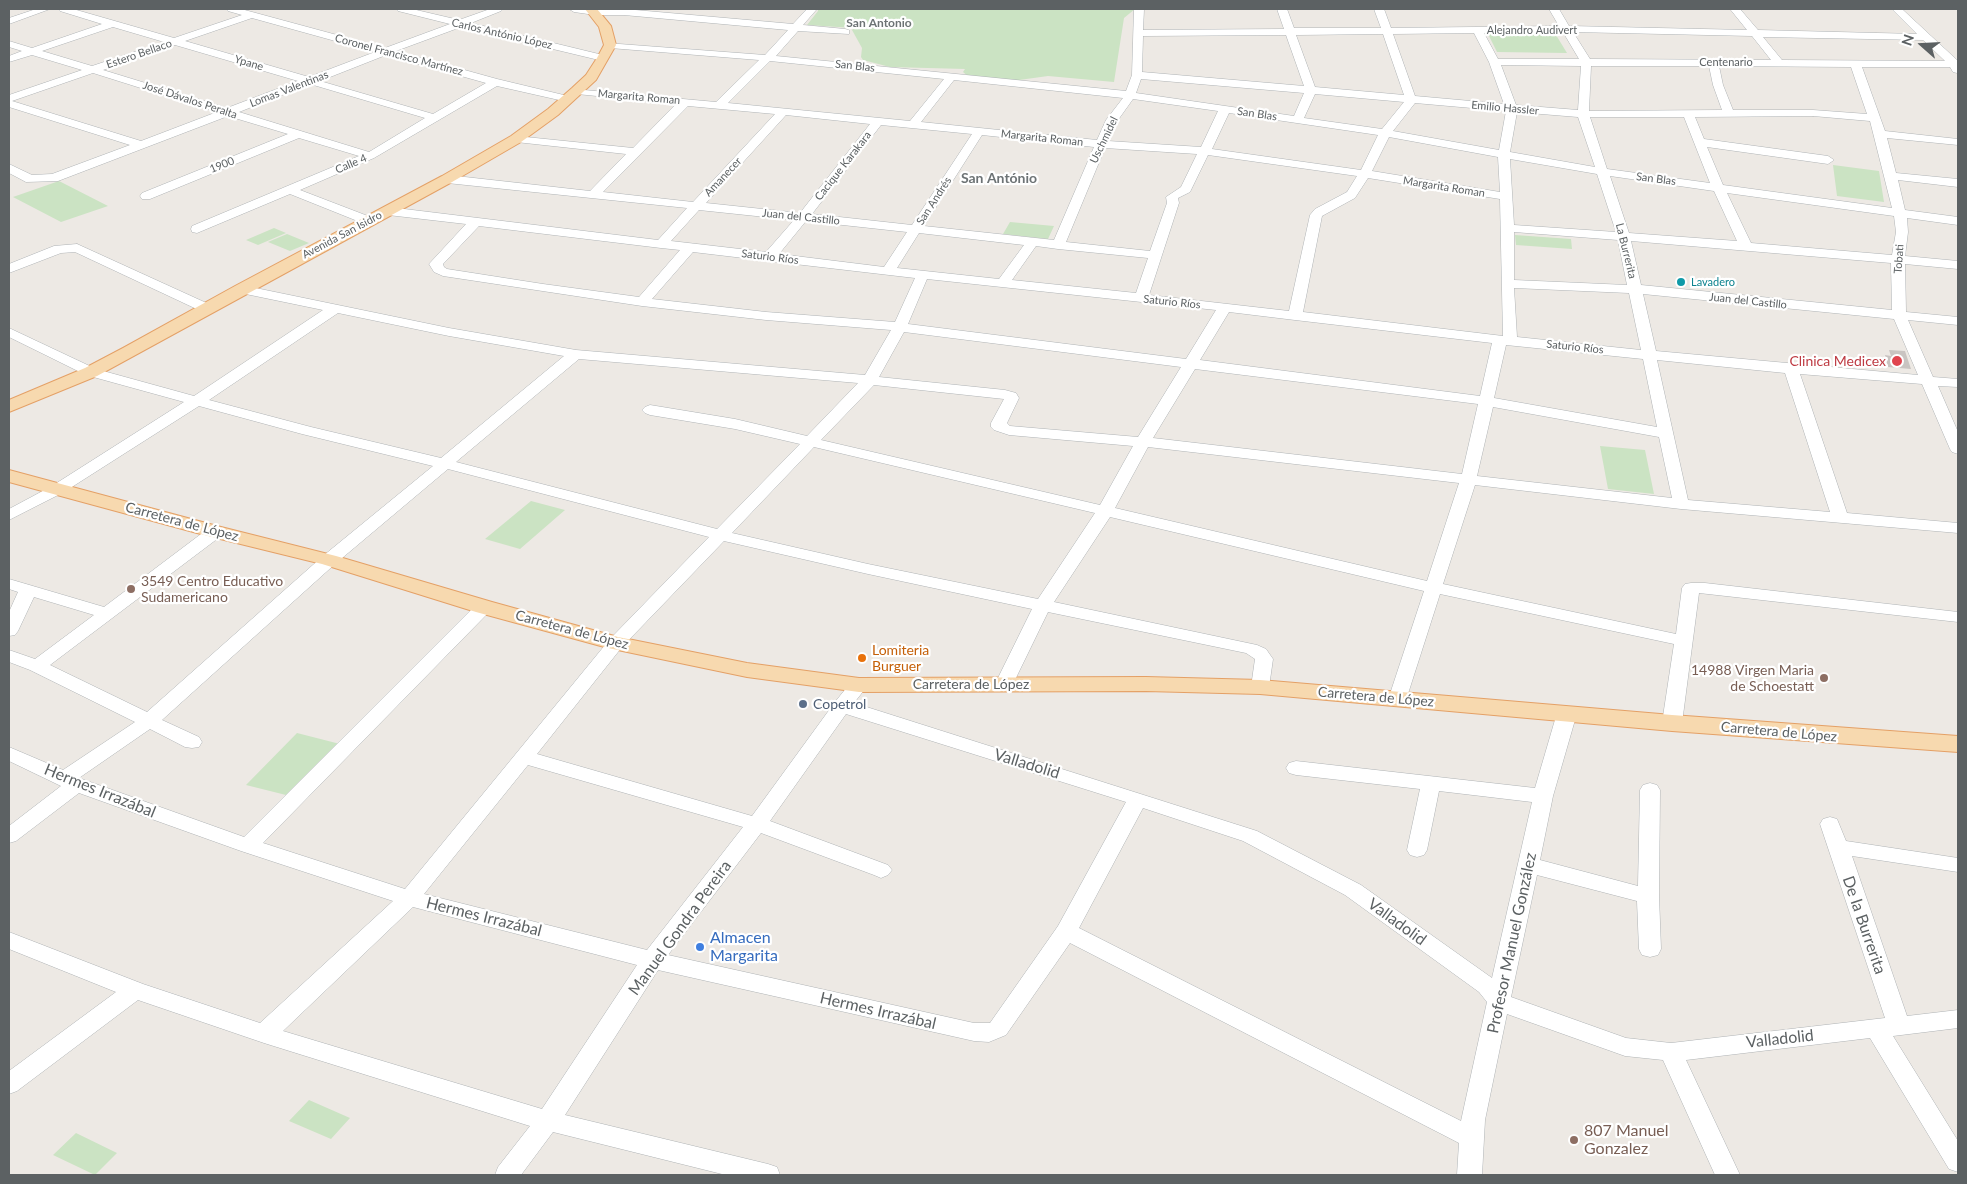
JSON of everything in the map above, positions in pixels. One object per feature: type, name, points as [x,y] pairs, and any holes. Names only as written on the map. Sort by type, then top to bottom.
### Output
[{"type":"main road","points":[[593,11],[606,26],[606,51]]},
{"type":"main road","name":"Avenida San Isidro","points":[[9,407],[91,372],[447,179],[516,139],[572,95],[591,77],[606,51]]},
{"type":"main road","name":"Carretera de López","points":[[9,476],[215,532],[329,560],[484,607],[616,643],[747,670],[859,685],[1146,684],[1260,687],[1672,723],[1958,744]]},
{"type":"street","points":[[9,21],[45,9]]},
{"type":"street","name":"Ypane","points":[[63,9],[436,118]]},
{"type":"street","name":"Coronel Francisco Martínez","points":[[231,9],[495,82],[572,95]]},
{"type":"street","name":"Estero Bellaco","points":[[9,99],[270,9]]},
{"type":"street","name":"Carlos António López","points":[[401,9],[460,24],[606,51]]},
{"type":"street","name":"Lomas Valentinas","points":[[9,169],[26,178],[40,180],[54,178],[498,9]]},
{"type":"street","points":[[574,9],[593,11],[626,10],[845,32]]},
{"type":"street","points":[[706,19],[718,9]]},
{"type":"street","points":[[719,104],[768,58],[812,9]]},
{"type":"street","name":"Uschmidel","points":[[1058,245],[1112,120],[1130,95],[1136,75],[1139,9]]},
{"type":"street","points":[[1282,9],[1311,90],[1298,119]]},
{"type":"street","points":[[1295,316],[1316,215],[1351,195],[1365,174],[1385,133],[1411,100],[1379,9]]},
{"type":"street","points":[[1554,9],[1586,62]]},
{"type":"street","points":[[1735,9],[1778,62]]},
{"type":"street","points":[[1898,9],[1957,67]]},
{"type":"street","points":[[9,59],[114,23]]},
{"type":"street","points":[[1397,700],[1435,588],[1469,478],[1486,401],[1505,340],[1508,228],[1504,154],[1512,109],[1494,62],[1478,30]]},
{"type":"street","name":"Alejandro Audivert","points":[[1138,33],[1567,30],[1925,37]]},
{"type":"street","name":"José Dávalos Peralta","points":[[9,44],[370,156]]},
{"type":"street","name":"San Blas","points":[[606,51],[768,58],[1130,95],[1385,133],[1604,172],[1958,222]]},
{"type":"street","name":"Centenario","points":[[1494,62],[1778,62],[1957,67]]},
{"type":"street","name":"La Burrerita","points":[[1586,62],[1583,114],[1624,236],[1681,504]]},
{"type":"street","points":[[1713,62],[1718,85],[1729,113]]},
{"type":"street","name":"Tobati","points":[[1855,63],[1880,134],[1900,214],[1902,232],[1898,260],[1900,317],[1958,449]]},
{"type":"street","name":"Emilio Hassler","points":[[1136,75],[1583,114],[1831,114],[1875,118]]},
{"type":"street","points":[[914,124],[952,76]]},
{"type":"street","name":"Calle 4","points":[[197,229],[370,156],[495,82]]},
{"type":"street","name":"Margarita Roman","points":[[572,95],[686,101],[1101,144],[1204,151],[1505,196]]},
{"type":"street","points":[[593,195],[686,101]]},
{"type":"street","points":[[9,104],[142,145]]},
{"type":"street","points":[[1141,298],[1173,203],[1172,197],[1186,188],[1225,110]]},
{"type":"street","name":"Amanecer","points":[[661,244],[784,111]]},
{"type":"street","points":[[1688,114],[1718,187],[1746,246]]},
{"type":"street","name":"Cacique Karakara","points":[[769,257],[803,217],[878,121]]},
{"type":"street","name":"San Andrés","points":[[888,271],[979,132]]},
{"type":"street","name":"1900","points":[[146,196],[298,134]]},
{"type":"street","points":[[1880,134],[1958,142]]},
{"type":"street","points":[[516,139],[636,152]]},
{"type":"street","points":[[1700,142],[1828,160]]},
{"type":"street","points":[[1892,176],[1958,183]]},
{"type":"street","name":"Juan del Castillo","points":[[447,179],[1155,255]]},
{"type":"street","points":[[290,190],[369,221]]},
{"type":"street","name":"Saturio Ríos","points":[[388,211],[888,271],[1225,307],[1505,340],[1791,369],[1958,383]]},
{"type":"street","points":[[474,222],[436,264],[443,272],[642,302],[766,316],[900,327],[1486,401],[1665,433]]},
{"type":"street","points":[[1508,228],[1746,246],[1958,265]]},
{"type":"street","points":[[1003,283],[1032,242]]},
{"type":"street","points":[[642,302],[690,247]]},
{"type":"street","points":[[9,269],[59,250],[76,248],[208,309]]},
{"type":"street","points":[[264,1034],[409,898],[616,643],[870,380],[900,327],[923,274]]},
{"type":"street","name":"Juan del Castillo","points":[[1507,284],[1636,289],[1900,317],[1958,321]]},
{"type":"street","points":[[241,289],[449,332],[576,354],[1008,394],[1012,398],[999,423],[999,427],[1003,429],[1143,442],[1469,478],[1681,504],[1958,528]]},
{"type":"street","points":[[1004,684],[1043,605],[1105,511],[1143,442],[1225,307]]},
{"type":"street","points":[[9,516],[58,489],[198,400],[336,308]]},
{"type":"street","points":[[9,332],[91,372],[307,431],[868,570],[1251,649],[1260,653],[1264,659],[1260,687]]},
{"type":"street","points":[[9,836],[70,782],[149,721],[329,560],[576,354]]},
{"type":"street","points":[[1791,369],[1840,518]]},
{"type":"street","points":[[650,410],[735,424],[1435,588],[1684,641]]},
{"type":"street","points":[[37,666],[215,532]]},
{"type":"street","points":[[9,584],[107,613]]},
{"type":"street","points":[[1672,723],[1691,588],[1705,588],[1958,618]]},
{"type":"street","points":[[9,631],[28,590]]},
{"type":"street","points":[[248,846],[484,607]]},
{"type":"street","points":[[9,656],[37,666],[192,742]]},
{"type":"street","name":"Manuel Gondra Pereira","points":[[507,1175],[548,1121],[652,960],[757,824],[859,685]]},
{"type":"street","name":"Valladolid","points":[[842,706],[1250,836],[1353,890],[1487,986],[1500,1002],[1625,1047],[1671,1052],[1958,1019]]},
{"type":"street","name":"Profesor Manuel González","points":[[1469,1175],[1473,1120],[1543,796],[1567,714]]},
{"type":"street","name":"Hermes Irrazábal","points":[[9,753],[70,782],[248,846],[409,898],[652,960],[988,1034],[998,1029],[1066,931],[1138,799]]},
{"type":"street","points":[[524,757],[757,824],[882,870]]},
{"type":"street","points":[[1296,768],[1543,796]]},
{"type":"street","points":[[1417,850],[1431,783]]},
{"type":"street","points":[[1650,790],[1648,896],[1650,949]]},
{"type":"street","name":"De la Burrerita","points":[[1830,824],[1888,1027],[1958,1162]]},
{"type":"street","points":[[1838,847],[1958,864]]},
{"type":"street","points":[[1528,865],[1648,896]]},
{"type":"street","points":[[1066,931],[1472,1138]]},
{"type":"street","points":[[9,940],[135,990],[264,1034],[548,1121],[768,1175]]},
{"type":"street","points":[[9,1084],[135,990]]},
{"type":"street","points":[[1671,1052],[1727,1175]]},
{"type":"green space","points":[[818,9],[1135,9],[1124,18],[1114,82],[1048,76],[1012,81],[969,77],[963,72],[965,69],[890,67],[863,60],[861,57],[862,48],[852,30],[854,28],[807,25]]},
{"type":"green space","points":[[1488,34],[1556,35],[1567,53],[1497,52]]},
{"type":"green space","points":[[1833,165],[1879,171],[1884,202],[1837,196]]},
{"type":"green space","points":[[59,181],[108,206],[61,222],[13,197]]},
{"type":"green space","points":[[1010,222],[1054,226],[1048,239],[1003,234]]},
{"type":"green space","points":[[274,228],[286,233],[258,245],[246,240]]},
{"type":"green space","points":[[287,234],[309,243],[290,251],[268,242]]},
{"type":"green space","points":[[1515,235],[1571,239],[1572,249],[1516,245]]},
{"type":"green space","points":[[1600,446],[1645,450],[1654,494],[1608,489]]},
{"type":"green space","points":[[531,501],[565,510],[520,549],[485,539]]},
{"type":"green space","points":[[297,733],[340,744],[290,796],[246,785]]},
{"type":"green space","points":[[309,1100],[350,1118],[331,1139],[289,1121]]},
{"type":"green space","points":[[76,1133],[117,1153],[95,1175],[53,1155]]},
{"type":"building","name":"Clinica Medicex","points":[[1889,350],[1905,351],[1911,369],[1888,367],[1885,355],[1891,356]]},
{"type":"place","name":"Lavadero","points":[[1681,282]]},
{"type":"place","name":"Clinica Medicex","points":[[1897,361]]},
{"type":"place","name":"3549 Centro Educativo Sudamericano","points":[[131,589]]},
{"type":"place","name":"Lomiteria Burguer","points":[[862,658]]},
{"type":"place","name":"14988 Virgen Maria de Schoestatt","points":[[1824,678]]},
{"type":"place","name":"Copetrol","points":[[803,704]]},
{"type":"place","name":"Almacen Margarita","points":[[700,947]]},
{"type":"place","name":"807 Manuel Gonzalez","points":[[1574,1140]]},
{"type":"district","name":"San Antonio","points":[[879,23]]},
{"type":"district","name":"San António","points":[[999,178]]}]
